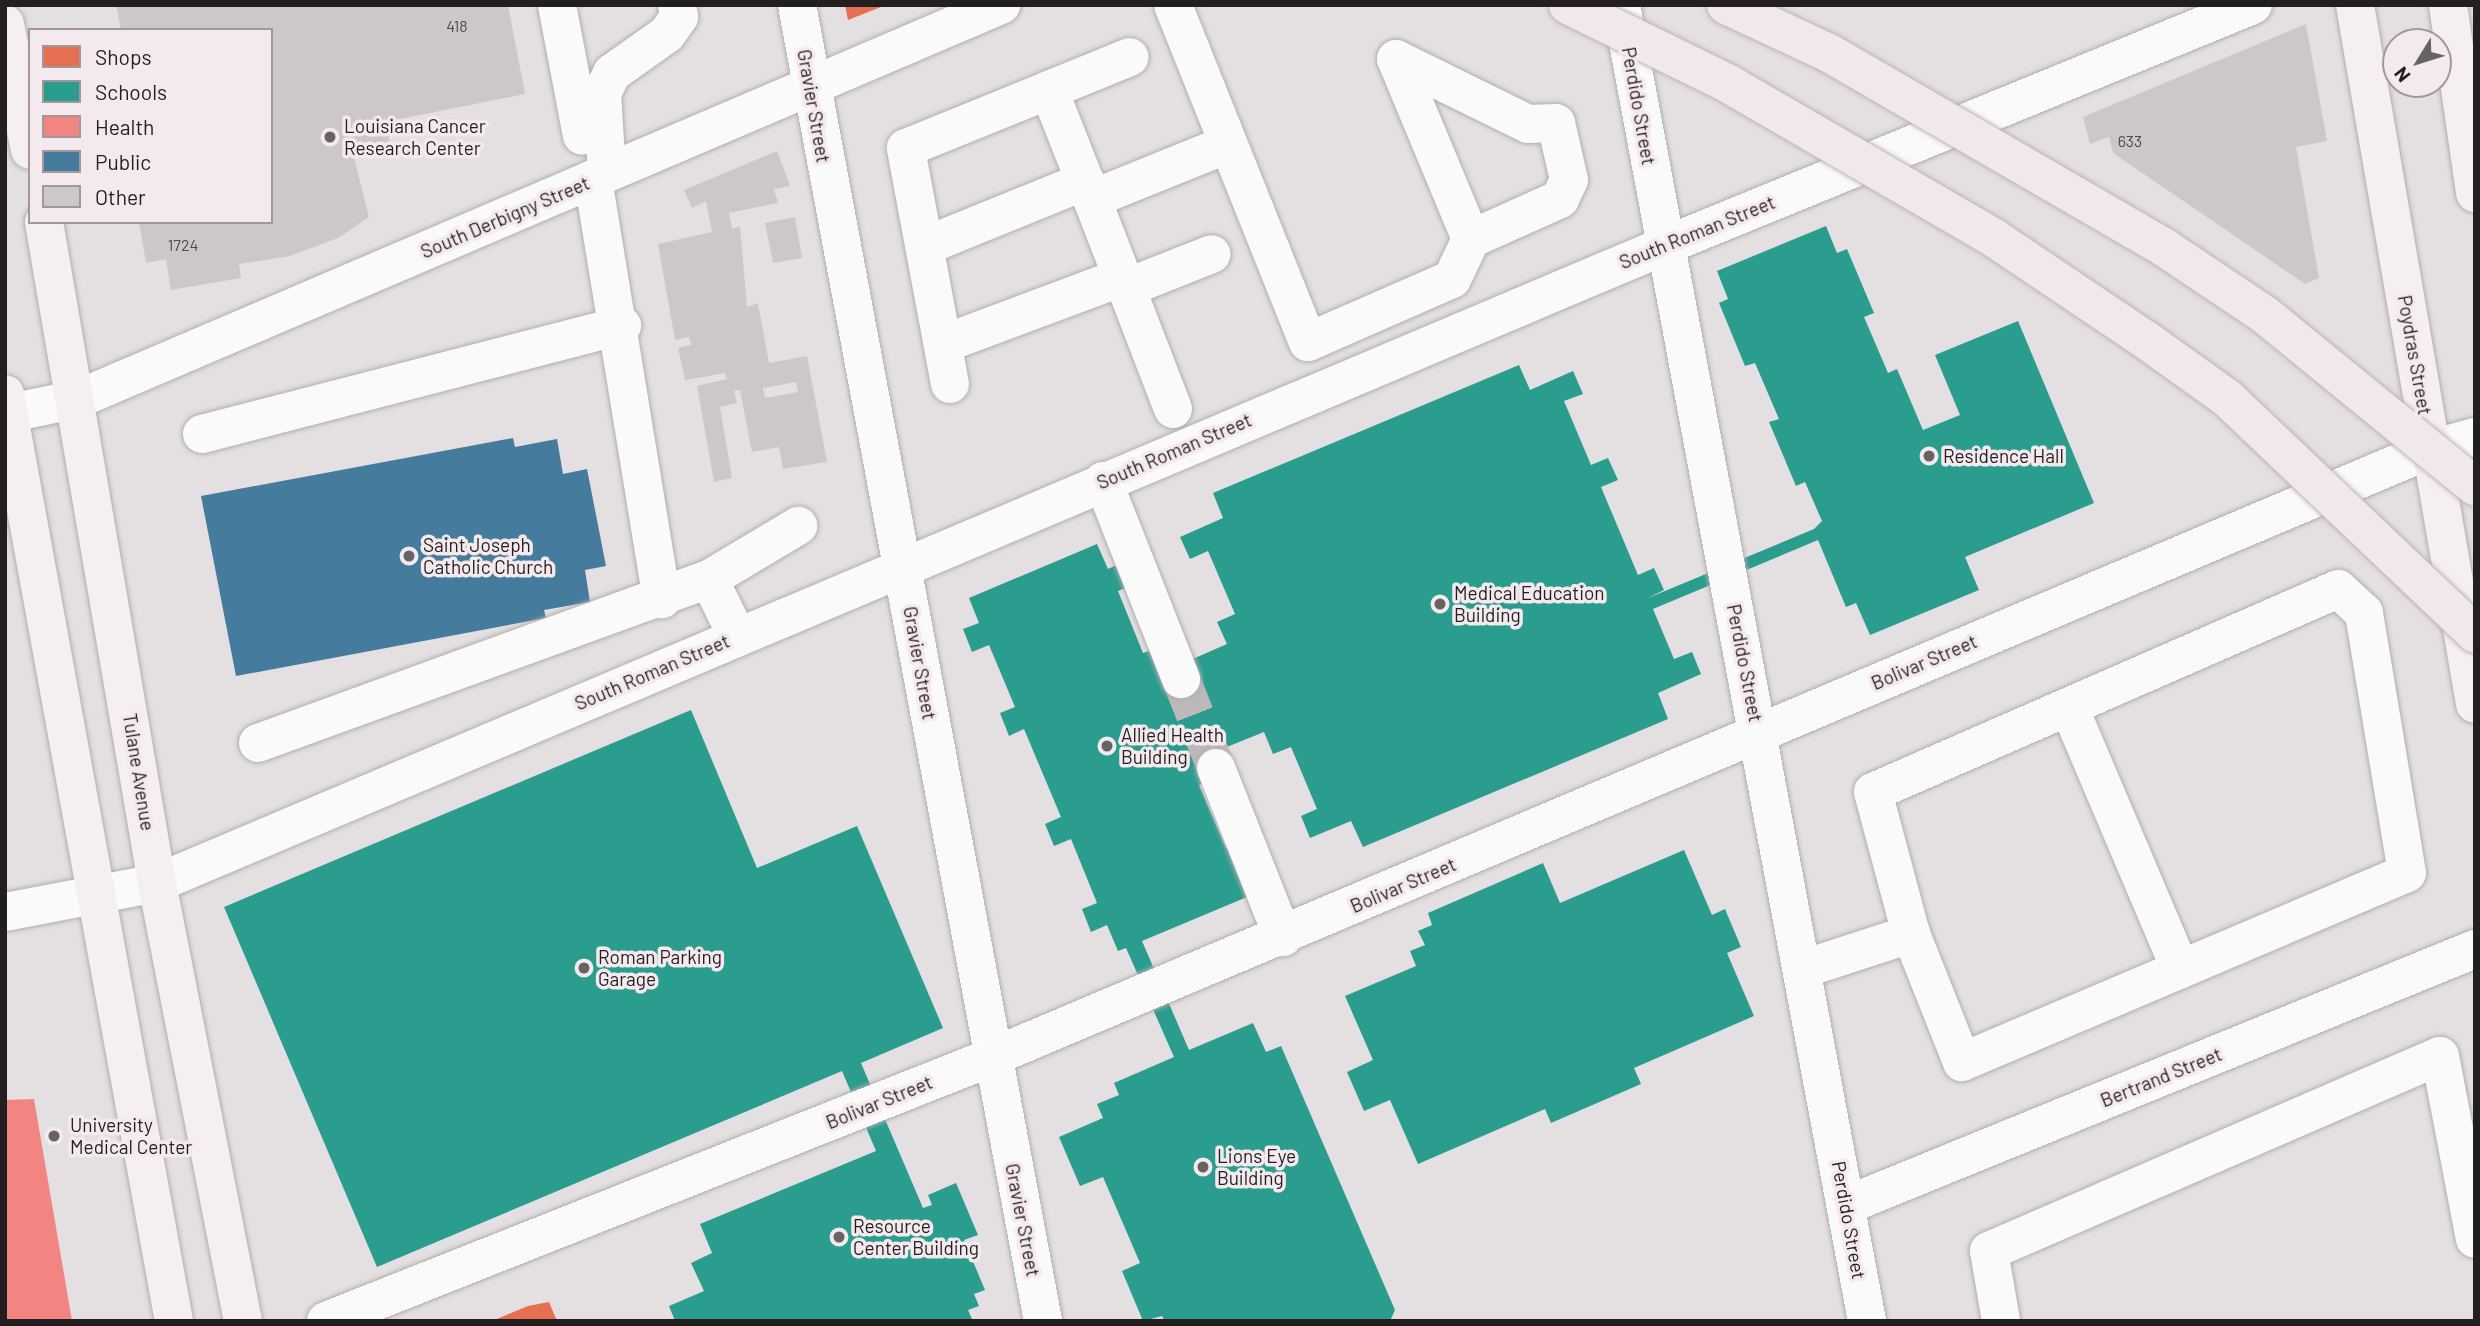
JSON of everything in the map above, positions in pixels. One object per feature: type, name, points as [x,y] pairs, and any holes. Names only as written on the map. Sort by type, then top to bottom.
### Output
[{"type":"highway","points":[[1568,5],[1812,132],[1993,238],[2146,340],[2227,398],[2475,633]]},
{"type":"highway","points":[[1726,5],[1829,53],[2165,248],[2264,315],[2475,486]]},
{"type":"main road","name":"Poydras Street","points":[[2355,5],[2475,704]]},
{"type":"main road","points":[[2448,5],[2475,193]]},
{"type":"main road","points":[[5,24],[28,140]]},
{"type":"main road","name":"Tulane Avenue","points":[[44,224],[78,399],[157,883],[243,1321]]},
{"type":"main road","points":[[6,407],[174,1321]]},
{"type":"street","points":[[557,5],[586,149],[601,170]]},
{"type":"street","points":[[662,598],[601,170],[609,140],[602,94],[612,72],[667,34],[679,18],[677,5]]},
{"type":"street","name":"Gravier Street","points":[[797,5],[1042,1321]]},
{"type":"street","name":"South Derbigny Street","points":[[6,407],[78,399],[601,170],[1001,5]]},
{"type":"street","points":[[1173,5],[1308,342],[1452,279],[1471,239],[1560,199],[1569,180],[1556,123],[1528,124],[1396,59],[1471,239]]},
{"type":"street","name":"Perdido Street","points":[[1621,5],[1664,246],[1759,731],[1867,1321]]},
{"type":"street","name":"South Roman Street","points":[[5,912],[96,898],[157,883],[1664,246],[2253,5]]},
{"type":"street","points":[[950,384],[906,148],[1130,58]]},
{"type":"street","points":[[1049,90],[1173,409]]},
{"type":"street","points":[[925,246],[1228,144]]},
{"type":"street","points":[[943,344],[1212,254]]},
{"type":"street","points":[[202,434],[622,325]]},
{"type":"street","name":"Bolivar Street","points":[[326,1321],[992,1057],[1283,937],[1759,731],[2431,449],[2475,437]]},
{"type":"street","points":[[1103,481],[1181,679]]},
{"type":"street","points":[[258,743],[662,598],[709,579],[798,526]]},
{"type":"street","points":[[709,579],[737,636]]},
{"type":"street","points":[[2338,589],[2364,613],[2407,873],[1962,1062],[1911,934],[1873,792],[2069,707],[2338,589]]},
{"type":"street","points":[[2069,707],[2180,969]]},
{"type":"street","points":[[1216,768],[1283,937]]},
{"type":"street","points":[[1803,969],[1911,934]]},
{"type":"street","name":"Bertrand Street","points":[[1847,1205],[2475,948]]},
{"type":"street","points":[[2001,1321],[1989,1251],[2440,1056],[2475,1239]]},
{"type":"building: Shops","points":[[845,5],[886,5],[848,20]]},
{"type":"building: Shops","points":[[549,1302],[557,1321],[492,1321],[528,1306]]},
{"type":"building: Schools","points":[[1826,226],[1837,253],[1847,249],[1874,313],[1864,317],[1888,373],[1897,369],[1923,430],[1960,415],[1935,355],[2018,321],[2094,503],[1965,557],[1979,590],[1870,635],[1856,603],[1846,607],[1818,540],[1653,609],[1674,659],[1692,652],[1701,674],[1658,693],[1668,719],[1363,847],[1351,821],[1310,838],[1301,816],[1317,809],[1291,747],[1273,754],[1264,732],[1207,755],[1217,778],[1199,785],[1226,848],[1244,841],[1253,863],[1236,870],[1247,897],[1142,941],[1189,1050],[1253,1023],[1266,1052],[1281,1046],[1395,1310],[1390,1321],[1165,1321],[1162,1316],[1143,1321],[1122,1271],[1140,1263],[1103,1177],[1080,1186],[1059,1137],[1103,1118],[1097,1104],[1119,1095],[1114,1083],[1174,1057],[1126,948],[1118,951],[1107,925],[1091,932],[1082,909],[1097,903],[1071,839],[1054,846],[1045,824],[1061,817],[1024,729],[1009,736],[1000,713],[1015,707],[989,645],[972,652],[963,629],[979,623],[969,598],[1097,544],[1108,569],[1125,561],[1135,584],[1118,591],[1143,653],[1162,646],[1172,668],[1227,644],[1217,622],[1235,614],[1208,551],[1190,559],[1180,537],[1223,518],[1213,493],[1519,365],[1530,390],[1573,371],[1583,394],[1564,401],[1591,465],[1608,458],[1618,480],[1601,487],[1638,575],[1654,568],[1664,590],[1648,598],[1814,529],[1822,521],[1805,482],[1796,486],[1769,422],[1779,419],[1755,363],[1745,366],[1719,303],[1728,299],[1717,271]]},
{"type":"building: Schools","name":"Roman Parking Garage","points":[[691,710],[757,868],[857,826],[943,1028],[861,1063],[923,1208],[932,1205],[928,1195],[956,1183],[978,1235],[964,1240],[985,1290],[974,1294],[979,1306],[968,1310],[972,1319],[675,1321],[669,1306],[704,1291],[691,1263],[712,1253],[700,1224],[876,1151],[842,1071],[377,1267],[224,907]]},
{"type":"building: Schools","points":[[1684,850],[1712,915],[1725,909],[1741,947],[1727,953],[1754,1016],[1634,1068],[1641,1084],[1551,1123],[1545,1109],[1418,1164],[1390,1100],[1364,1111],[1347,1072],[1373,1060],[1345,996],[1416,966],[1410,951],[1425,945],[1418,931],[1432,925],[1428,913],[1543,863],[1560,903]]},
{"type":"building: Health","points":[[34,1099],[72,1321],[5,1321],[5,1100]]},
{"type":"building: Public","name":"Saint Joseph Catholic Church","points":[[513,438],[515,447],[557,439],[563,474],[587,469],[606,566],[585,570],[590,602],[544,610],[546,618],[236,676],[201,496]]},
{"type":"building: Other","name":"Louisiana Cancer Research Center","points":[[116,5],[508,5],[525,94],[385,122],[392,151],[354,158],[369,217],[338,238],[290,256],[239,264],[241,278],[171,290],[166,259],[146,263],[139,224],[273,224],[273,28],[121,28]]},
{"type":"building: Other","points":[[2306,24],[2327,141],[2296,147],[2319,278],[2305,284],[2113,153],[2109,137],[2090,144],[2083,117]]},
{"type":"building: Other","points":[[777,151],[790,186],[774,189],[778,203],[729,213],[732,228],[740,227],[747,307],[758,303],[769,363],[807,356],[827,462],[783,469],[779,447],[752,452],[740,390],[734,391],[737,403],[720,407],[732,478],[714,482],[697,386],[727,379],[725,373],[685,380],[678,348],[691,345],[689,337],[675,340],[658,244],[712,232],[706,201],[692,208],[684,190]],"holes":[[[796,382],[798,392],[765,398],[763,388]]]},
{"type":"building: Other","points":[[795,217],[802,258],[773,263],[765,223]]},
{"type":"tunnel","points":[[1181,679],[1216,768]]},
{"type":"place","name":"Louisiana Cancer Research Center","points":[[330,137]]},
{"type":"place","name":"Residence Hall","points":[[1929,456]]},
{"type":"place","name":"Saint Joseph Catholic Church","points":[[409,556]]},
{"type":"place","name":"Medical Education Building","points":[[1440,604]]},
{"type":"place","name":"Allied Health Building","points":[[1107,746]]},
{"type":"place","name":"Roman Parking Garage","points":[[584,968]]},
{"type":"place","name":"University Medical Center","points":[[54,1136]]},
{"type":"place","name":"Lions Eye Building","points":[[1203,1167]]},
{"type":"place","name":"Resource Center Building","points":[[839,1237]]}]
